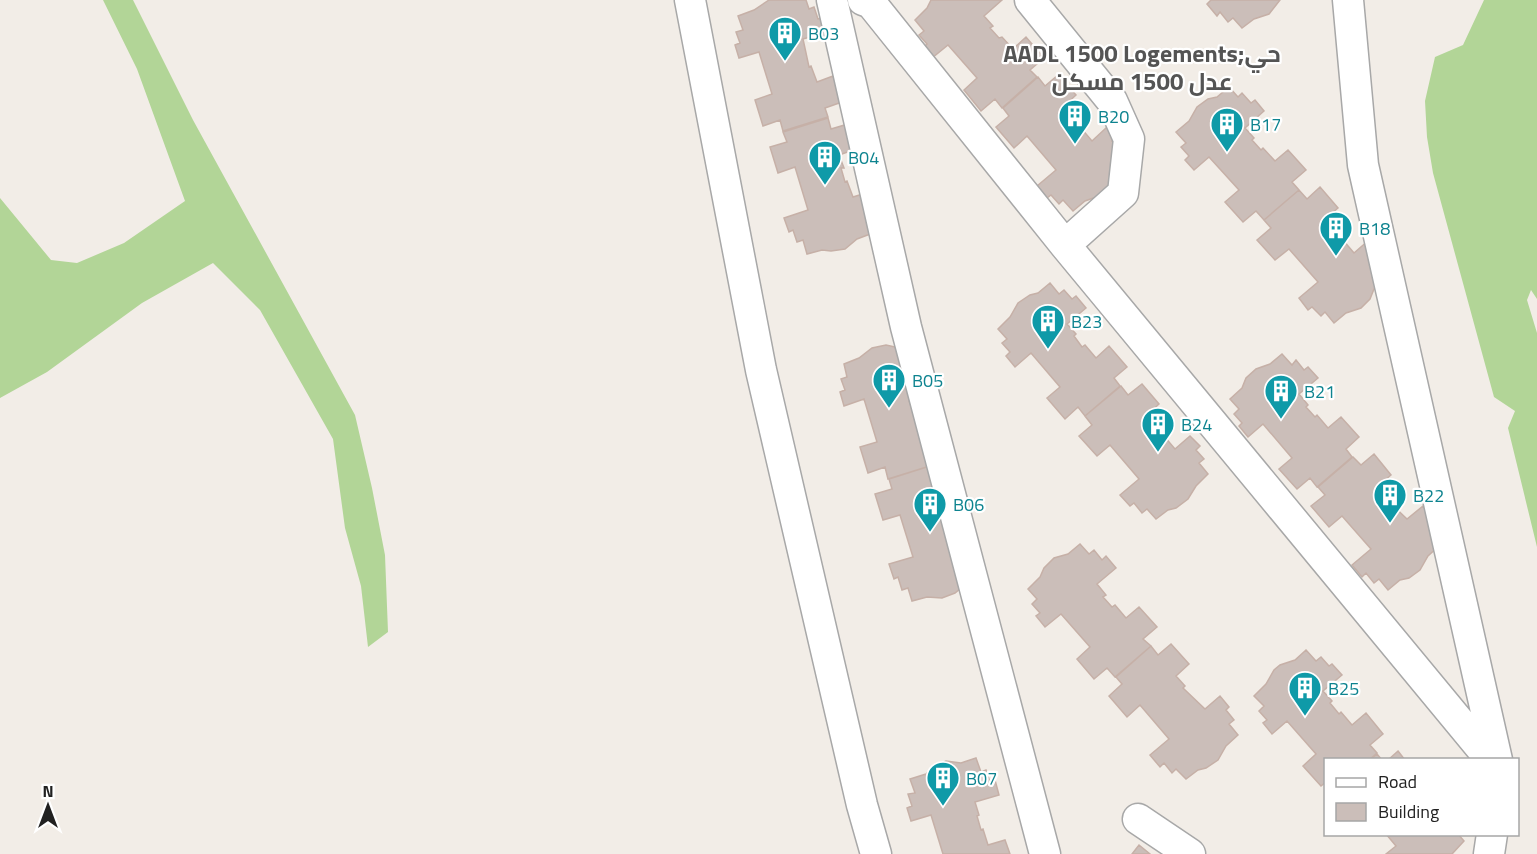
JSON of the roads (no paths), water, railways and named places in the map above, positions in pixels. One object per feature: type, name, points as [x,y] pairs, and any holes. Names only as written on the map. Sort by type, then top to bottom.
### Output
[{"type":"street","points":[[690,0],[761,370],[876,854]]},
{"type":"street","points":[[832,0],[906,327],[1045,854]]},
{"type":"street","points":[[863,0],[871,3],[1065,245],[1490,758]]},
{"type":"street","points":[[1030,0],[1112,101],[1129,139],[1124,193],[1065,245]]},
{"type":"street","points":[[1348,0],[1363,165],[1497,758]]},
{"type":"street","points":[[1138,819],[1190,854]]},
{"type":"street","points":[[1489,854],[1492,836]]},
{"type":"place","name":"B03","points":[[785,62]]},
{"type":"place","name":"B20","points":[[1075,145]]},
{"type":"place","name":"B17","points":[[1227,153]]},
{"type":"place","name":"B04","points":[[825,186]]},
{"type":"place","name":"B18","points":[[1336,257]]},
{"type":"place","name":"B23","points":[[1048,350]]},
{"type":"place","name":"B05","points":[[889,409]]},
{"type":"place","name":"B21","points":[[1281,420]]},
{"type":"place","name":"B24","points":[[1158,453]]},
{"type":"place","name":"B22","points":[[1390,524]]},
{"type":"place","name":"B06","points":[[930,533]]},
{"type":"place","name":"B25","points":[[1305,717]]},
{"type":"place","name":"B07","points":[[943,807]]},
{"type":"district","name":"AADL 1500 Logements;حي عدل 1500 مسكن","points":[[1142,67]]}]
